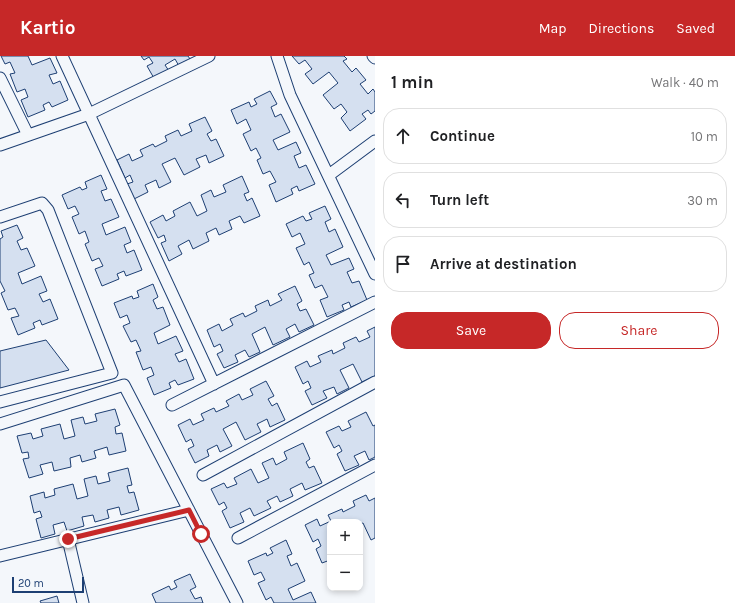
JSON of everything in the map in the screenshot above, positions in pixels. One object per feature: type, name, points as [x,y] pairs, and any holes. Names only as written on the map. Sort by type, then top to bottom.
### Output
[{"type":"lane","points":[[62,56],[214,384]]},
{"type":"lane","points":[[0,145],[89,114],[209,56]]},
{"type":"lane","points":[[276,56],[290,95],[375,274]]},
{"type":"lane","points":[[0,78],[28,135]]},
{"type":"lane","points":[[329,175],[375,141]]},
{"type":"lane","points":[[0,217],[42,203],[48,210],[112,373],[0,402]]},
{"type":"lane","points":[[172,405],[375,302]]},
{"type":"lane","points":[[203,475],[375,382]]},
{"type":"lane","points":[[0,424],[124,385],[237,603]]},
{"type":"lane","points":[[238,538],[375,464]]},
{"type":"lane","points":[[0,556],[189,510]]},
{"type":"lane","points":[[68,539],[84,603]]},
{"type":"building","points":[[1,56],[28,56],[32,65],[50,58],[57,73],[49,75],[53,84],[60,81],[68,100],[52,107],[49,102],[43,105],[45,110],[28,117],[21,100],[28,97],[25,89],[17,92],[10,74],[15,73],[10,62],[5,64]]},
{"type":"building","points":[[141,56],[188,56],[190,59],[179,66],[175,59],[165,65],[169,71],[155,80],[147,66],[153,63],[149,57],[144,60]]},
{"type":"building","points":[[292,56],[344,56],[347,59],[343,61],[352,72],[356,68],[366,80],[360,84],[368,94],[373,89],[375,92],[375,111],[371,114],[368,110],[362,114],[366,119],[350,131],[341,118],[347,112],[341,104],[334,109],[323,95],[338,83],[329,72],[313,84],[305,74],[312,69],[305,60],[299,64]]},
{"type":"building","points":[[270,91],[277,104],[271,107],[275,117],[281,114],[290,132],[273,140],[278,150],[296,142],[301,153],[294,156],[299,168],[306,165],[315,184],[299,191],[297,186],[291,189],[293,194],[276,202],[269,185],[276,182],[270,171],[263,174],[257,160],[261,158],[256,148],[251,151],[243,134],[251,130],[246,119],[237,124],[231,110],[249,102],[251,107],[257,104],[254,99]]},
{"type":"building","points":[[205,117],[212,131],[207,134],[211,141],[216,139],[224,156],[209,163],[206,155],[196,159],[200,167],[184,175],[175,158],[162,164],[171,182],[159,188],[156,180],[145,185],[148,192],[134,199],[127,184],[133,182],[130,175],[125,178],[117,160],[129,154],[132,161],[143,156],[140,150],[153,144],[155,147],[167,141],[165,136],[178,130],[181,136],[192,131],[189,124]]},
{"type":"building","points":[[101,175],[107,189],[101,191],[105,201],[111,199],[119,217],[102,224],[106,235],[125,227],[131,242],[124,245],[127,253],[134,250],[142,270],[126,276],[124,271],[117,274],[119,279],[102,286],[95,269],[103,266],[99,258],[92,261],[85,244],[89,242],[85,231],[79,234],[72,217],[79,214],[75,206],[68,209],[62,195],[80,187],[82,190],[87,188],[85,182]]},
{"type":"building","points":[[242,176],[249,192],[244,194],[247,201],[252,198],[260,216],[244,223],[240,216],[229,221],[232,229],[219,235],[216,228],[206,233],[209,241],[193,249],[189,240],[178,246],[182,254],[169,261],[161,243],[166,241],[164,235],[158,238],[150,222],[163,215],[166,221],[175,216],[173,211],[190,202],[197,216],[207,211],[201,195],[211,190],[214,197],[226,192],[223,185]]},
{"type":"building","points":[[325,206],[331,219],[325,222],[329,232],[335,229],[343,247],[326,255],[331,265],[349,258],[354,269],[347,272],[352,283],[359,281],[367,300],[351,307],[349,302],[342,305],[344,310],[327,317],[320,300],[328,297],[322,285],[315,288],[309,275],[314,273],[309,262],[304,265],[296,248],[305,244],[300,233],[292,237],[286,224],[303,216],[306,221],[312,219],[309,213]]},
{"type":"building","points":[[17,225],[23,238],[17,241],[21,250],[27,248],[35,266],[18,273],[22,284],[41,276],[47,291],[39,294],[43,302],[50,299],[58,319],[42,325],[40,320],[33,323],[35,328],[18,335],[11,318],[19,316],[15,308],[8,310],[1,293],[5,291],[0,281],[0,239],[3,237],[1,231]]},
{"type":"building","points":[[153,284],[158,297],[153,300],[157,309],[163,307],[170,325],[154,333],[158,344],[176,336],[183,351],[175,354],[179,362],[186,359],[194,379],[178,385],[175,380],[169,383],[171,388],[154,395],[147,378],[154,375],[151,367],[143,370],[136,352],[141,351],[136,340],[131,342],[123,326],[130,323],[127,315],[120,318],[114,303],[132,296],[133,299],[139,297],[137,291]]},
{"type":"building","points":[[295,286],[302,301],[297,304],[300,311],[306,309],[314,325],[299,332],[295,324],[286,329],[290,337],[273,345],[265,327],[252,334],[260,352],[249,357],[245,350],[235,355],[238,362],[224,368],[217,354],[223,351],[220,344],[214,347],[207,330],[219,324],[222,331],[233,325],[230,319],[243,313],[245,317],[257,311],[255,306],[268,300],[270,306],[282,300],[278,294]]},
{"type":"building","points":[[375,327],[375,376],[362,382],[353,364],[340,370],[349,388],[337,394],[334,387],[323,391],[327,398],[312,405],[305,391],[311,388],[308,381],[303,384],[295,367],[307,361],[310,367],[321,362],[318,356],[332,350],[333,354],[345,348],[343,343],[356,337],[359,342],[370,337],[367,331]]},
{"type":"building","points":[[46,340],[69,370],[0,388],[0,351]]},
{"type":"building","points":[[266,381],[274,396],[268,399],[272,406],[277,403],[285,420],[270,427],[267,419],[257,424],[261,432],[245,440],[236,422],[223,429],[232,446],[220,452],[217,445],[207,450],[209,456],[195,463],[188,449],[194,446],[191,439],[186,442],[178,425],[190,419],[193,425],[204,420],[201,414],[214,408],[216,412],[229,406],[226,401],[239,394],[242,400],[253,395],[250,389]]},
{"type":"building","points":[[115,409],[120,425],[115,427],[116,434],[122,433],[126,451],[109,455],[107,447],[94,451],[96,458],[82,462],[80,455],[70,458],[71,467],[54,471],[52,462],[40,465],[43,474],[29,478],[23,459],[29,458],[28,452],[22,453],[17,436],[31,433],[33,439],[43,436],[41,429],[60,424],[64,439],[75,436],[71,420],[83,417],[85,424],[97,421],[95,414]]},
{"type":"building","points":[[366,412],[373,426],[375,425],[375,457],[369,460],[365,451],[354,456],[359,465],[345,471],[337,454],[342,451],[339,445],[334,448],[326,432],[339,426],[342,431],[351,427],[348,421]]},
{"type":"building","points":[[303,443],[310,459],[306,462],[309,468],[314,466],[322,483],[305,490],[302,483],[290,489],[293,496],[280,502],[277,496],[267,501],[271,508],[254,516],[250,508],[240,513],[244,522],[230,528],[222,511],[227,508],[224,502],[219,505],[211,489],[224,483],[227,488],[237,484],[234,478],[251,469],[258,483],[269,478],[262,463],[273,458],[276,465],[287,459],[284,452]]},
{"type":"building","points":[[128,468],[132,485],[127,486],[129,493],[134,492],[139,510],[121,515],[119,507],[107,510],[109,518],[95,522],[93,515],[82,517],[84,526],[67,531],[64,522],[53,525],[55,534],[41,538],[36,519],[42,517],[40,511],[34,513],[30,496],[44,492],[45,498],[55,495],[54,489],[73,484],[77,499],[88,496],[84,479],[96,476],[98,484],[110,481],[108,473]]},
{"type":"building","points":[[366,495],[369,501],[375,498],[375,538],[371,540],[363,523],[363,519],[330,519],[328,515],[342,509],[343,512],[355,506],[353,501]]},
{"type":"building","points":[[317,519],[320,526],[327,523],[327,561],[322,563],[316,549],[321,546],[318,539],[313,542],[305,525]]},
{"type":"building","points":[[286,540],[292,554],[287,556],[291,566],[297,563],[305,581],[288,589],[293,600],[311,592],[316,603],[274,603],[271,597],[266,600],[258,583],[265,580],[261,572],[254,575],[248,561],[266,553],[267,556],[273,553],[270,548]]},
{"type":"building","points":[[190,574],[196,587],[190,590],[195,599],[201,597],[203,603],[156,603],[152,594],[169,586],[171,590],[177,587],[174,581]]},
{"type":"building","points":[[57,596],[59,603],[41,603],[40,601]]},
{"type":"route","points":[[68,539],[189,510],[201,534]]}]
